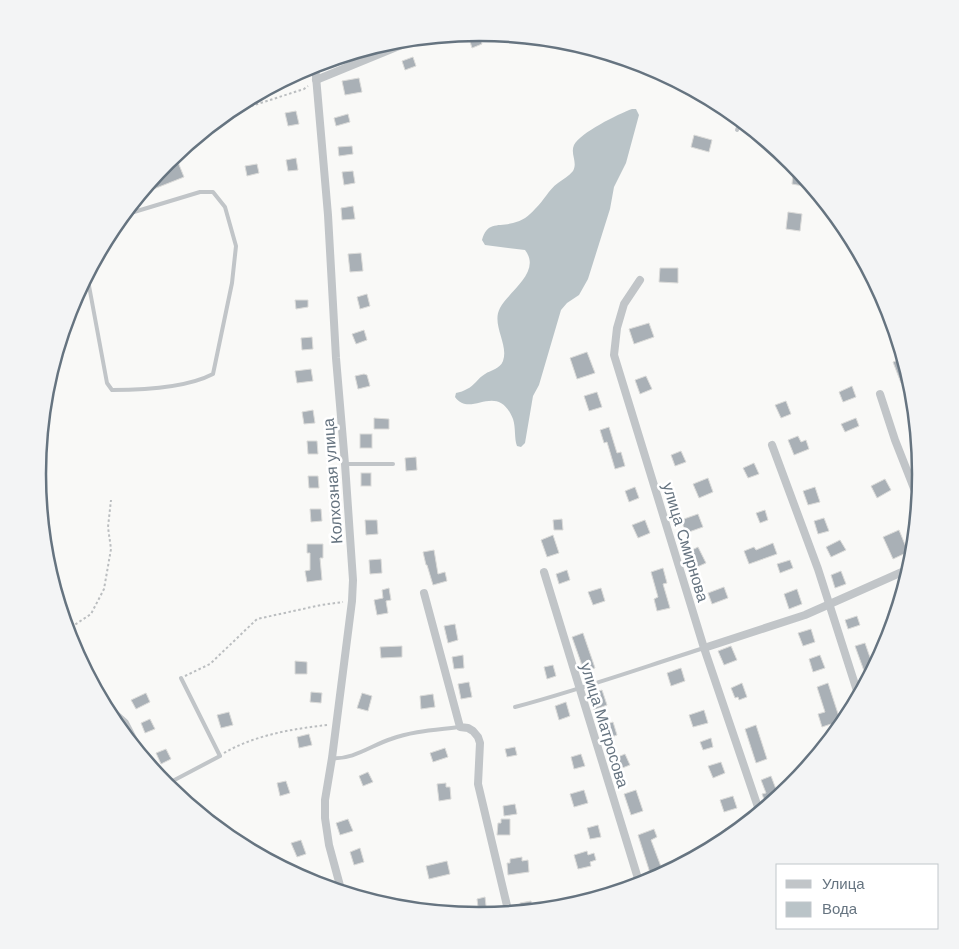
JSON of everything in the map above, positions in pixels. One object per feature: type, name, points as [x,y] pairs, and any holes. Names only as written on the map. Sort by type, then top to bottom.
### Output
[{"type":"street","points":[[316,80],[383,53]]},
{"type":"street","name":"Колхозная улица","points":[[316,73],[328,215],[336,358],[353,580],[352,601],[325,800],[325,818],[340,885]]},
{"type":"street","name":"улица Смирнова","points":[[640,280],[624,304],[617,328],[614,355],[704,648],[758,806]]},
{"type":"street","points":[[880,394],[913,485]]},
{"type":"street","points":[[772,445],[818,569],[856,689]]},
{"type":"street","name":"улица Матросова","points":[[544,572],[638,878]]},
{"type":"street","points":[[704,648],[805,615],[901,572]]},
{"type":"street","points":[[424,593],[460,727],[468,728],[478,737],[480,743],[478,784],[507,907]]},
{"type":"lane","points":[[89,287],[106,383],[112,390],[157,388],[201,380],[213,374],[232,283],[236,246],[225,207],[214,192],[200,192],[136,211]]},
{"type":"lane","points":[[345,464],[393,464]]},
{"type":"lane","points":[[515,707],[580,689],[704,648]]},
{"type":"lane","points":[[173,781],[220,756],[181,678]]},
{"type":"lane","points":[[332,758],[340,759],[390,739],[411,733],[460,727]]},
{"type":"path","points":[[252,106],[304,89],[316,80]]},
{"type":"path","points":[[73,626],[91,614],[104,589],[111,549],[108,527],[111,500]]},
{"type":"path","points":[[181,678],[210,664],[257,619],[321,605],[352,601]]},
{"type":"path","points":[[220,756],[243,744],[276,733],[336,724]]},
{"type":"water","points":[[632,109],[636,109],[639,115],[626,163],[614,187],[610,209],[588,279],[579,295],[567,303],[561,310],[539,385],[533,396],[525,443],[521,447],[517,446],[513,419],[507,408],[499,402],[492,401],[469,404],[461,403],[455,397],[456,393],[469,388],[487,373],[502,364],[504,348],[498,314],[504,302],[527,274],[530,266],[525,250],[485,245],[482,240],[484,234],[490,227],[516,222],[528,216],[555,186],[573,171],[575,164],[573,148],[578,140],[600,124]]},
{"type":"building","points":[[470,41],[481,41],[482,44],[472,48]]},
{"type":"building","points":[[413,57],[416,66],[405,70],[402,61]]},
{"type":"building","points":[[359,78],[362,92],[345,95],[342,81]]},
{"type":"building","points":[[296,111],[299,124],[288,126],[285,113]]},
{"type":"building","points":[[348,114],[350,122],[336,126],[334,118]]},
{"type":"building","points":[[694,135],[712,140],[709,152],[691,147]]},
{"type":"building","points":[[352,146],[353,154],[339,156],[338,147]]},
{"type":"building","points":[[296,158],[298,170],[288,171],[286,160]]},
{"type":"building","points":[[178,163],[184,177],[154,189]]},
{"type":"building","points":[[257,164],[259,173],[247,176],[245,166]]},
{"type":"building","points":[[353,171],[355,183],[344,185],[342,172]]},
{"type":"building","points":[[793,176],[802,186],[792,184]]},
{"type":"building","points":[[353,206],[355,219],[342,220],[341,208]]},
{"type":"building","points":[[788,212],[802,214],[800,231],[786,229]]},
{"type":"building","points":[[361,253],[363,271],[350,272],[348,254]]},
{"type":"building","points":[[660,268],[678,268],[678,283],[659,282]]},
{"type":"building","points":[[367,294],[370,306],[360,309],[357,297]]},
{"type":"building","points":[[295,300],[308,300],[308,307],[296,309]]},
{"type":"building","points":[[649,323],[654,337],[634,344],[629,329]]},
{"type":"building","points":[[364,330],[367,340],[356,344],[352,334]]},
{"type":"building","points":[[312,337],[313,349],[302,350],[301,338]]},
{"type":"building","points":[[587,352],[595,373],[577,379],[570,358]]},
{"type":"building","points":[[898,360],[902,383],[901,383],[893,362]]},
{"type":"building","points":[[311,369],[313,381],[297,383],[295,371]]},
{"type":"building","points":[[367,375],[370,386],[358,389],[355,376]]},
{"type":"building","points":[[646,376],[652,389],[640,394],[635,380]]},
{"type":"building","points":[[852,386],[856,397],[843,402],[839,392]]},
{"type":"building","points":[[597,392],[602,407],[589,411],[584,396]]},
{"type":"building","points":[[786,401],[791,414],[781,418],[775,405]]},
{"type":"building","points":[[313,410],[315,423],[304,424],[302,412]]},
{"type":"building","points":[[374,418],[389,419],[389,429],[374,429]]},
{"type":"building","points":[[856,418],[859,426],[845,432],[841,424]]},
{"type":"building","points":[[609,427],[617,453],[621,452],[625,466],[615,469],[607,442],[604,443],[600,430]]},
{"type":"building","points":[[360,434],[372,434],[372,448],[360,448]]},
{"type":"building","points":[[798,436],[801,442],[806,440],[809,449],[794,455],[788,440]]},
{"type":"building","points":[[307,441],[317,441],[318,454],[308,454]]},
{"type":"building","points":[[681,451],[686,462],[675,466],[671,455]]},
{"type":"building","points":[[416,457],[417,470],[406,471],[405,458]]},
{"type":"building","points":[[754,463],[759,474],[748,478],[743,468]]},
{"type":"building","points":[[361,473],[371,473],[371,486],[361,486]]},
{"type":"building","points":[[308,476],[318,476],[319,488],[309,488]]},
{"type":"building","points":[[708,478],[713,492],[699,498],[693,484]]},
{"type":"building","points":[[885,479],[891,490],[877,498],[871,486]]},
{"type":"building","points":[[635,487],[639,498],[629,502],[625,491]]},
{"type":"building","points":[[815,487],[820,502],[808,505],[803,491]]},
{"type":"building","points":[[310,509],[321,509],[322,521],[311,522]]},
{"type":"building","points":[[765,510],[768,520],[760,523],[756,513]]},
{"type":"building","points":[[698,514],[703,527],[686,533],[681,520]]},
{"type":"building","points":[[824,518],[829,531],[818,534],[814,521]]},
{"type":"building","points":[[562,519],[563,530],[554,530],[553,520]]},
{"type":"building","points":[[365,520],[377,520],[378,534],[366,535]]},
{"type":"building","points":[[645,520],[650,533],[638,538],[632,525]]},
{"type":"building","points":[[899,530],[906,547],[905,553],[893,559],[883,537]]},
{"type":"building","points":[[553,535],[559,553],[547,557],[541,540]]},
{"type":"building","points":[[840,540],[846,550],[831,557],[826,547]]},
{"type":"building","points":[[773,543],[777,554],[749,564],[744,551],[754,547],[756,550]]},
{"type":"building","points":[[307,544],[323,544],[323,558],[320,558],[322,580],[307,582],[305,571],[310,570],[310,553],[307,553]]},
{"type":"building","points":[[698,547],[706,563],[697,567],[688,552]]},
{"type":"building","points":[[434,550],[438,574],[445,572],[447,581],[433,585],[423,552]]},
{"type":"building","points":[[381,559],[382,573],[370,574],[369,560]]},
{"type":"building","points":[[790,560],[793,568],[780,573],[777,564]]},
{"type":"building","points":[[663,568],[667,583],[663,584],[670,608],[657,611],[654,599],[658,597],[651,572]]},
{"type":"building","points":[[567,570],[570,580],[559,584],[556,574]]},
{"type":"building","points":[[841,571],[846,584],[835,588],[831,575]]},
{"type":"building","points":[[724,587],[728,598],[712,604],[708,593]]},
{"type":"building","points":[[389,588],[391,600],[386,601],[388,613],[377,615],[374,600],[383,598],[382,590]]},
{"type":"building","points":[[601,588],[605,601],[593,605],[588,592]]},
{"type":"building","points":[[797,589],[802,604],[789,609],[784,594]]},
{"type":"building","points":[[857,616],[860,625],[848,629],[845,620]]},
{"type":"building","points":[[455,624],[458,640],[448,643],[444,626]]},
{"type":"building","points":[[811,629],[815,642],[803,646],[798,633]]},
{"type":"building","points":[[583,633],[595,668],[584,671],[572,637]]},
{"type":"building","points":[[865,643],[871,660],[865,673],[855,646]]},
{"type":"building","points":[[402,646],[402,657],[381,658],[380,647]]},
{"type":"building","points":[[731,646],[737,660],[724,665],[718,651]]},
{"type":"building","points":[[463,655],[464,668],[454,669],[452,657]]},
{"type":"building","points":[[820,655],[825,668],[813,672],[809,659]]},
{"type":"building","points":[[295,661],[307,662],[307,674],[295,674]]},
{"type":"building","points":[[553,665],[556,676],[547,679],[544,667]]},
{"type":"building","points":[[681,668],[685,681],[671,686],[667,673]]},
{"type":"building","points":[[469,682],[472,697],[461,699],[458,684]]},
{"type":"building","points":[[742,683],[747,697],[739,700],[738,697],[735,698],[731,688]]},
{"type":"building","points":[[828,683],[839,716],[832,726],[831,724],[822,727],[818,714],[825,712],[817,687]]},
{"type":"building","points":[[602,690],[607,705],[594,710],[589,694]]},
{"type":"building","points":[[311,692],[322,693],[321,703],[310,702]]},
{"type":"building","points":[[146,693],[150,702],[136,709],[131,700]]},
{"type":"building","points":[[362,693],[372,696],[368,711],[357,708]]},
{"type":"building","points":[[433,694],[435,707],[421,709],[420,696]]},
{"type":"building","points":[[566,702],[570,716],[559,720],[555,706]]},
{"type":"building","points":[[704,710],[708,723],[693,727],[689,715]]},
{"type":"building","points":[[229,712],[233,725],[221,728],[217,715]]},
{"type":"building","points":[[150,719],[155,729],[145,733],[141,723]]},
{"type":"building","points":[[613,722],[617,735],[606,739],[602,726]]},
{"type":"building","points":[[756,725],[767,759],[756,763],[745,729]]},
{"type":"building","points":[[309,734],[312,745],[299,748],[297,737]]},
{"type":"building","points":[[711,738],[713,747],[703,750],[700,742]]},
{"type":"building","points":[[515,747],[517,755],[507,757],[505,749]]},
{"type":"building","points":[[445,748],[448,757],[433,762],[430,753]]},
{"type":"building","points":[[166,749],[171,759],[161,764],[156,753]]},
{"type":"building","points":[[581,754],[585,766],[574,769],[571,757]]},
{"type":"building","points":[[625,754],[630,765],[617,770],[613,759]]},
{"type":"building","points":[[721,762],[725,773],[713,778],[708,766]]},
{"type":"building","points":[[368,772],[373,782],[363,786],[359,776]]},
{"type":"building","points":[[771,776],[776,790],[764,800],[762,794],[766,793],[761,780]]},
{"type":"building","points":[[286,781],[290,793],[280,796],[277,783]]},
{"type":"building","points":[[446,783],[446,787],[450,787],[451,799],[439,801],[437,784]]},
{"type":"building","points":[[584,790],[588,803],[574,807],[570,794]]},
{"type":"building","points":[[636,790],[643,811],[631,815],[624,794]]},
{"type":"building","points":[[733,796],[737,808],[724,812],[720,800]]},
{"type":"building","points":[[515,804],[517,814],[504,816],[503,806]]},
{"type":"building","points":[[348,819],[353,831],[340,835],[336,823]]},
{"type":"building","points":[[501,819],[510,819],[510,835],[497,835],[498,823],[501,823]]},
{"type":"building","points":[[598,825],[601,837],[590,839],[587,828]]},
{"type":"building","points":[[654,829],[657,837],[651,840],[661,867],[650,873],[638,835]]},
{"type":"building","points":[[301,840],[306,854],[297,857],[291,843]]},
{"type":"building","points":[[360,848],[364,862],[354,865],[350,852]]},
{"type":"building","points":[[587,851],[588,855],[594,853],[596,860],[590,862],[591,866],[578,869],[574,855]]},
{"type":"building","points":[[522,857],[522,861],[528,860],[529,872],[508,875],[507,863],[510,863],[510,859]]},
{"type":"building","points":[[447,861],[450,874],[429,879],[426,866]]},
{"type":"building","points":[[485,897],[486,908],[478,908],[477,899]]},
{"type":"building","points":[[531,901],[532,904],[520,906],[520,903]]}]
